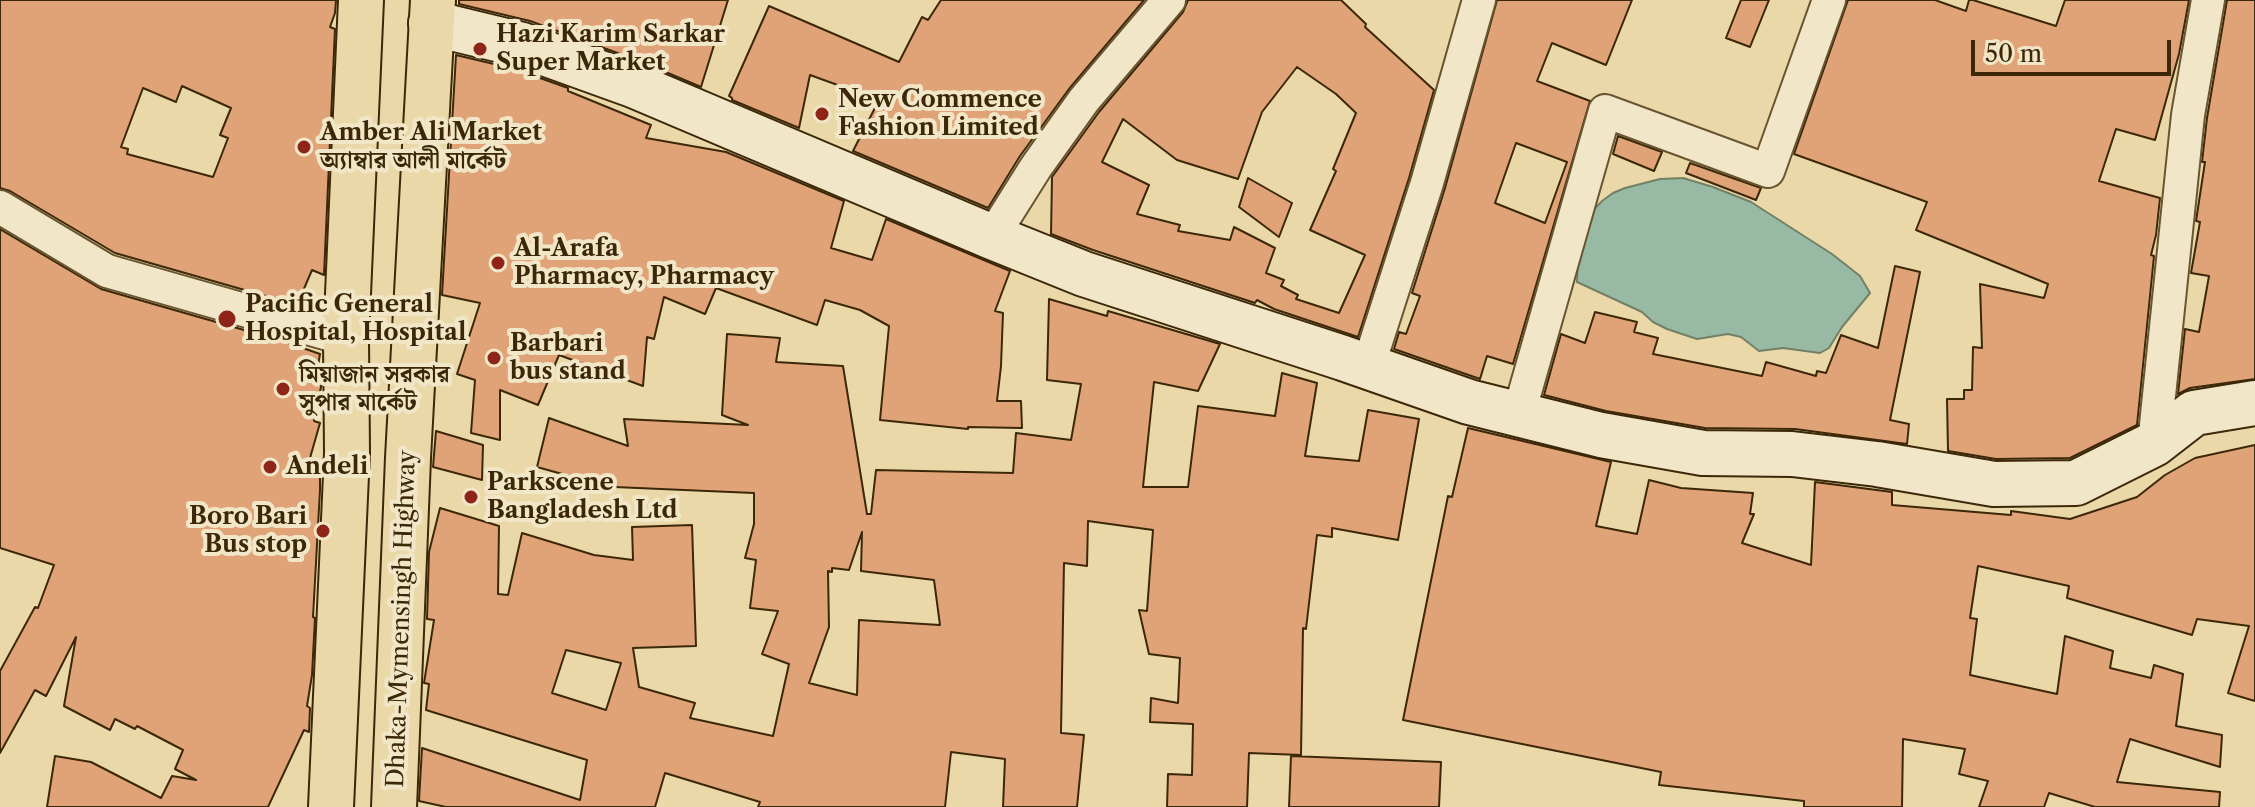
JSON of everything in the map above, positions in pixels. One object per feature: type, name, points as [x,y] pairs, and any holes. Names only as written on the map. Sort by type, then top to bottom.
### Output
[{"type":"highway","points":[[331,807],[347,453],[346,339],[361,0]]},
{"type":"highway","name":"Dhaka-Mymensingh Highway","points":[[394,807],[408,458],[432,11]]},
{"type":"street","points":[[992,237],[1036,167],[1084,100],[1169,0]]},
{"type":"street","points":[[1368,367],[1427,183],[1479,0]]},
{"type":"street","points":[[1519,413],[1605,111],[1768,171],[1829,0]]},
{"type":"street","points":[[2154,444],[2188,115],[2208,0]]},
{"type":"street","points":[[432,11],[633,85],[1084,274],[1469,402],[1601,435],[1703,453],[1821,457],[1994,484],[2076,483],[2154,444],[2194,413],[2255,403]]},
{"type":"street","points":[[0,207],[107,271],[346,339]]},
{"type":"shaded area","points":[[1683,178],[1751,202],[1832,254],[1860,276],[1870,293],[1829,348],[1820,353],[1783,348],[1759,351],[1741,337],[1728,334],[1697,339],[1667,329],[1642,312],[1577,282],[1578,256],[1590,214],[1602,201],[1625,188],[1660,179]]},
{"type":"building","points":[[0,0],[336,0],[330,27],[335,29],[324,275],[312,270],[297,305],[115,253],[0,188]],"holes":[[[182,86],[231,108],[220,135],[228,138],[213,177],[127,154],[128,149],[121,147],[143,88],[176,102]]]},
{"type":"building","points":[[459,0],[728,0],[701,87],[530,21],[459,4]]},
{"type":"building","points":[[941,0],[1144,0],[1069,89],[1020,156],[988,208],[853,151],[879,100],[810,75],[799,128],[729,96],[769,6],[899,62],[922,17],[928,20]]},
{"type":"building","points":[[1188,0],[1341,0],[1366,24],[1365,27],[1434,90],[1358,337],[1274,309],[1257,300],[1255,303],[1051,234],[1052,177],[1099,112],[1183,12]],"holes":[[[1297,67],[1336,94],[1356,113],[1333,169],[1336,171],[1310,230],[1365,255],[1339,313],[1296,299],[1298,295],[1281,286],[1284,280],[1266,273],[1275,248],[1234,227],[1230,240],[1178,231],[1180,225],[1137,214],[1149,185],[1102,162],[1123,119],[1177,160],[1238,179],[1262,112]]]},
{"type":"building","points":[[1497,0],[1632,0],[1606,65],[1552,43],[1537,81],[1590,101],[1513,364],[1487,356],[1480,379],[1394,349],[1399,332],[1406,334],[1420,296],[1412,293],[1445,188]],"holes":[[[1516,143],[1567,162],[1545,223],[1495,203]]]},
{"type":"building","points":[[1741,0],[1769,0],[1750,47],[1726,38]]},
{"type":"building","points":[[1848,0],[1935,0],[1966,11],[1969,0],[1973,0],[2056,26],[2065,0],[2189,0],[2179,54],[2155,140],[2116,129],[2099,181],[2160,198],[2151,255],[2154,256],[2137,425],[2070,458],[1996,459],[1948,451],[1947,399],[1964,399],[1964,390],[1972,390],[1973,347],[1982,348],[1980,284],[2044,298],[2048,284],[1916,230],[1927,202],[1794,154]]},
{"type":"building","points":[[2227,0],[2255,0],[2255,379],[2190,388],[2178,394],[2185,329],[2199,332],[2209,276],[2191,273],[2200,222],[2196,221],[2205,162],[2202,162],[2207,118]]},
{"type":"building","points":[[456,55],[515,69],[568,88],[568,91],[651,125],[646,138],[726,152],[844,201],[831,248],[872,260],[886,219],[1010,271],[995,311],[1003,313],[997,401],[1021,401],[1022,428],[968,429],[880,420],[889,326],[860,310],[825,300],[817,325],[716,288],[705,314],[664,297],[654,339],[647,337],[643,386],[559,355],[538,405],[500,390],[500,440],[471,433],[475,380],[457,374],[480,303],[442,295]]},
{"type":"building","points":[[1618,136],[1662,152],[1654,171],[1613,154]]},
{"type":"building","points":[[1690,163],[1761,188],[1756,200],[1686,173]]},
{"type":"building","points":[[1248,178],[1292,203],[1279,237],[1239,207]]},
{"type":"building","points":[[0,229],[101,289],[320,354],[315,383],[321,387],[314,421],[320,423],[310,458],[320,461],[320,490],[312,675],[307,706],[310,708],[309,732],[304,730],[268,807],[47,807],[55,756],[91,762],[161,798],[172,776],[196,780],[175,769],[183,750],[137,726],[135,729],[115,719],[110,730],[64,706],[76,637],[46,696],[35,690],[0,753],[0,671],[35,607],[38,608],[54,565],[0,548]]},
{"type":"building","points":[[1895,266],[1920,272],[1890,420],[1909,424],[1907,444],[1795,429],[1705,428],[1606,411],[1544,395],[1561,334],[1585,343],[1595,312],[1637,322],[1634,332],[1658,338],[1653,354],[1762,376],[1766,362],[1816,376],[1817,371],[1826,373],[1841,335],[1878,348]]},
{"type":"building","points":[[1049,299],[1107,316],[1108,311],[1220,344],[1198,391],[1154,382],[1143,487],[1188,487],[1198,406],[1275,416],[1282,373],[1317,383],[1305,456],[1359,461],[1368,410],[1419,419],[1398,540],[1332,528],[1332,537],[1317,535],[1306,629],[1303,628],[1301,755],[1249,753],[1247,807],[1167,807],[1168,774],[1192,775],[1193,724],[1150,722],[1151,698],[1178,703],[1180,658],[1149,654],[1139,610],[1147,611],[1153,530],[1088,521],[1087,566],[1064,563],[1061,733],[1084,735],[1077,807],[1003,807],[1005,759],[951,752],[945,807],[758,807],[760,802],[665,773],[655,807],[446,807],[419,801],[422,748],[580,800],[587,760],[426,710],[429,684],[424,683],[434,620],[427,619],[429,552],[440,508],[499,526],[498,594],[508,595],[522,533],[594,555],[633,560],[632,527],[692,525],[696,646],[633,648],[639,687],[695,703],[690,718],[773,736],[789,664],[762,654],[778,611],[750,608],[756,560],[745,558],[754,524],[754,493],[591,486],[591,482],[537,467],[549,418],[628,446],[624,419],[748,425],[722,415],[727,334],[780,338],[776,362],[843,366],[867,514],[871,514],[876,470],[1013,473],[1016,433],[1071,440],[1081,384],[1047,380]],"holes":[[[862,532],[861,571],[934,580],[940,625],[859,620],[857,695],[809,683],[829,627],[828,571],[832,572],[832,568],[849,570]],[[566,650],[621,663],[606,710],[552,693]]]},
{"type":"building","points":[[1468,428],[1611,462],[1596,526],[1637,534],[1649,480],[1681,488],[1753,493],[1750,514],[1754,514],[1742,543],[1811,565],[1815,482],[1892,492],[1892,505],[2011,515],[2011,511],[2070,519],[2137,497],[2165,475],[2195,458],[2255,445],[2255,701],[2228,693],[2249,626],[2197,619],[2192,635],[2067,598],[2069,586],[1978,566],[1970,618],[1977,619],[1970,675],[2057,694],[2065,636],[2113,651],[2110,668],[2151,678],[2154,665],[2183,674],[2176,726],[2222,735],[2220,767],[2130,739],[2117,782],[2220,792],[2219,807],[2095,807],[2049,793],[2044,807],[1979,807],[1988,781],[1959,774],[1965,749],[1903,739],[1902,807],[1804,807],[1804,801],[1659,785],[1661,772],[1403,720],[1448,496],[1452,497]]},
{"type":"building","points":[[436,431],[483,445],[482,480],[433,467]]},
{"type":"building","points":[[1291,756],[1441,762],[1439,807],[1289,807]]},
{"type":"place","name":"Hazi Karim Sarkar Super Market","points":[[480,49]]},
{"type":"place","name":"New Commence Fashion Limited","points":[[822,114]]},
{"type":"place","name":"Amber Ali Market অ্যাম্বার আলী মার্কেট","points":[[304,147]]},
{"type":"place","name":"Al-Arafa Pharmacy, Pharmacy","points":[[498,263]]},
{"type":"place","name":"Pacific General Hospital, Hospital","points":[[227,319]]},
{"type":"place","name":"Barbari bus stand","points":[[494,358]]},
{"type":"place","name":"মিয়াজান সরকার সুপার মার্কেট","points":[[283,389]]},
{"type":"place","name":"Andeli","points":[[270,467]]},
{"type":"place","name":"Parkscene Bangladesh Ltd","points":[[471,497]]},
{"type":"place","name":"Boro Bari Bus stop","points":[[323,531]]}]
